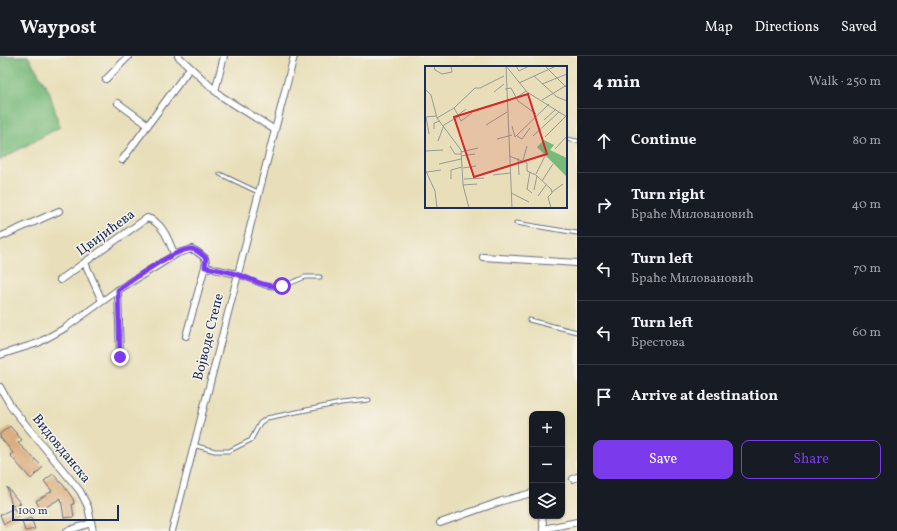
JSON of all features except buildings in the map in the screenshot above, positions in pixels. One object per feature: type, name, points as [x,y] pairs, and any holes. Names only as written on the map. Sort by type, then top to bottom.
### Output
[{"type":"street","points":[[106,79],[129,56]]},
{"type":"street","points":[[178,56],[215,91],[275,130]]},
{"type":"street","points":[[215,91],[224,56]]},
{"type":"street","name":"Војводе Степе","points":[[172,531],[294,56]]},
{"type":"street","points":[[122,160],[190,68]]},
{"type":"street","points":[[118,103],[148,125]]},
{"type":"street","points":[[0,237],[59,211]]},
{"type":"street","name":"Цвијићева","points":[[60,280],[147,218],[154,222],[168,238],[174,254]]},
{"type":"street","points":[[0,356],[52,336],[118,290],[174,254],[192,249],[206,258],[186,336]]},
{"type":"street","points":[[483,257],[577,263]]},
{"type":"street","points":[[85,263],[102,301]]},
{"type":"street","points":[[205,265],[237,274]]},
{"type":"street","points":[[118,290],[120,357]]},
{"type":"street","name":"Видовданска","points":[[0,387],[12,408],[80,491],[88,507],[93,531]]},
{"type":"street","points":[[440,523],[502,501],[529,494]]},
{"type":"street","points":[[542,519],[544,530],[577,522]]},
{"type":"street","points":[[67,531],[91,523]]},
{"type":"lane","points":[[567,139],[577,140]]},
{"type":"lane","points":[[220,174],[258,192]]},
{"type":"lane","points":[[516,223],[577,233]]},
{"type":"lane","points":[[237,274],[265,286],[276,287],[286,285],[305,277],[320,276]]},
{"type":"lane","points":[[530,320],[577,332]]},
{"type":"lane","points":[[194,445],[215,451],[229,451],[251,440],[260,424],[267,418],[340,402],[369,400]]},
{"type":"green space","points":[[0,56],[28,56],[49,91],[60,127],[0,160]]},
{"type":"route","points":[[120,357],[118,290],[178,252],[192,249],[206,258],[205,267],[237,274],[265,286],[282,286]]}]
